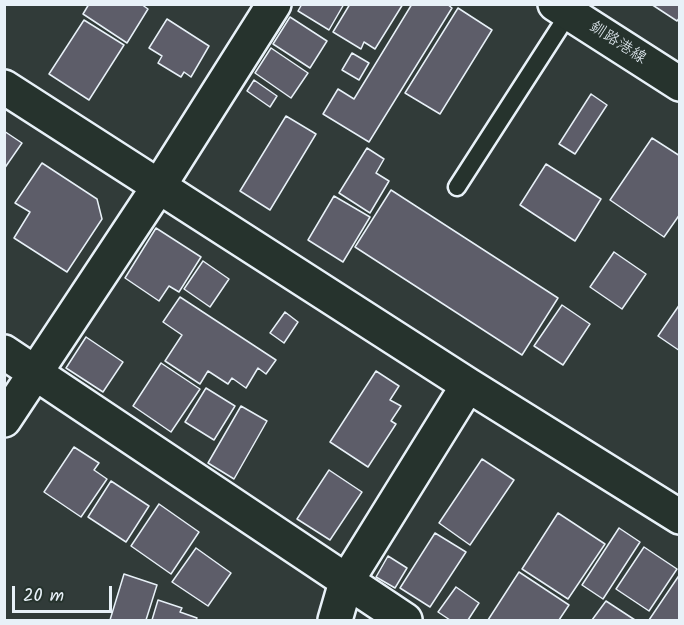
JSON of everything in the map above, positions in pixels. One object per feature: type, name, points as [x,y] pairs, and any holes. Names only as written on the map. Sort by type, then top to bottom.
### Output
[{"type":"street","points":[[4,420],[159,186],[274,4]]},
{"type":"street","name":"釧路港線","points":[[562,9],[680,84]]},
{"type":"street","points":[[4,87],[468,385],[680,517]]},
{"type":"street","points":[[4,352],[405,621]]},
{"type":"street","points":[[335,621],[346,582],[468,385]]},
{"type":"lane","points":[[457,188],[562,9]]},
{"type":"building","points":[[89,4],[141,4],[148,9],[127,43],[83,14]]},
{"type":"building","points":[[302,4],[344,4],[329,30],[298,11]]},
{"type":"building","points":[[350,4],[403,4],[375,49],[364,42],[361,49],[333,32]]},
{"type":"building","points":[[412,4],[447,4],[452,8],[369,142],[323,114],[338,89],[354,99]]},
{"type":"building","points":[[651,4],[680,4],[680,17],[677,21]]},
{"type":"building","points":[[458,8],[492,30],[440,114],[405,93]]},
{"type":"building","points":[[290,17],[327,41],[310,68],[273,44]]},
{"type":"building","points":[[167,19],[209,46],[191,77],[184,72],[181,77],[158,63],[162,56],[149,48]]},
{"type":"building","points":[[84,20],[124,45],[89,100],[49,74]]},
{"type":"building","points":[[271,48],[308,73],[291,98],[255,73]]},
{"type":"building","points":[[352,53],[369,63],[359,80],[342,70]]},
{"type":"building","points":[[254,80],[277,96],[270,107],[247,91]]},
{"type":"building","points":[[591,94],[607,105],[575,154],[559,144]]},
{"type":"building","points":[[286,116],[316,134],[270,210],[240,191]]},
{"type":"building","points":[[4,131],[22,143],[4,169]]},
{"type":"building","points":[[652,138],[680,156],[680,214],[664,237],[610,200]]},
{"type":"building","points":[[367,148],[384,159],[376,173],[389,181],[370,213],[339,193]]},
{"type":"building","points":[[42,163],[97,199],[102,219],[67,272],[14,238],[30,212],[15,203]]},
{"type":"building","points":[[546,164],[601,199],[575,241],[520,205]]},
{"type":"building","points":[[391,190],[558,298],[522,355],[355,247]]},
{"type":"building","points":[[334,196],[370,217],[343,262],[308,240]]},
{"type":"building","points":[[156,228],[201,257],[179,292],[169,286],[159,301],[125,278]]},
{"type":"building","points":[[614,252],[646,274],[622,309],[590,287]]},
{"type":"building","points":[[203,261],[229,279],[210,307],[184,289]]},
{"type":"building","points":[[180,297],[276,360],[266,374],[258,368],[246,388],[232,378],[228,384],[208,371],[200,384],[165,361],[182,335],[163,322]]},
{"type":"building","points":[[680,304],[680,351],[658,336]]},
{"type":"building","points":[[562,305],[590,324],[563,365],[534,346]]},
{"type":"building","points":[[285,312],[298,322],[284,343],[270,333]]},
{"type":"building","points":[[86,337],[123,362],[103,392],[66,368]]},
{"type":"building","points":[[161,363],[200,389],[171,432],[133,406]]},
{"type":"building","points":[[376,371],[399,386],[390,400],[401,406],[391,421],[396,424],[368,467],[330,442]]},
{"type":"building","points":[[206,388],[235,406],[214,440],[185,422]]},
{"type":"building","points":[[241,406],[267,421],[234,479],[208,463]]},
{"type":"building","points":[[74,447],[99,463],[94,470],[107,479],[81,517],[44,492]]},
{"type":"building","points":[[482,459],[514,480],[470,545],[439,523]]},
{"type":"building","points":[[329,470],[362,492],[330,540],[297,519]]},
{"type":"building","points":[[111,481],[149,506],[126,542],[88,517]]},
{"type":"building","points":[[159,504],[199,532],[171,574],[131,546]]},
{"type":"building","points":[[558,513],[605,544],[568,599],[522,569]]},
{"type":"building","points":[[619,528],[640,542],[603,599],[582,585]]},
{"type":"building","points":[[435,533],[466,552],[430,607],[400,588]]},
{"type":"building","points":[[644,547],[677,569],[649,611],[616,589]]},
{"type":"building","points":[[196,548],[231,573],[208,606],[172,582]]},
{"type":"building","points":[[388,556],[407,568],[395,588],[376,577]]},
{"type":"building","points":[[519,572],[569,605],[559,620],[488,620]]},
{"type":"building","points":[[124,574],[157,585],[146,620],[110,620]]},
{"type":"building","points":[[680,574],[680,620],[649,620]]},
{"type":"building","points":[[456,587],[479,603],[468,620],[450,620],[438,612]]},
{"type":"building","points":[[158,600],[182,608],[180,612],[197,618],[196,620],[152,620]]},
{"type":"building","points":[[606,601],[635,620],[592,620]]}]
